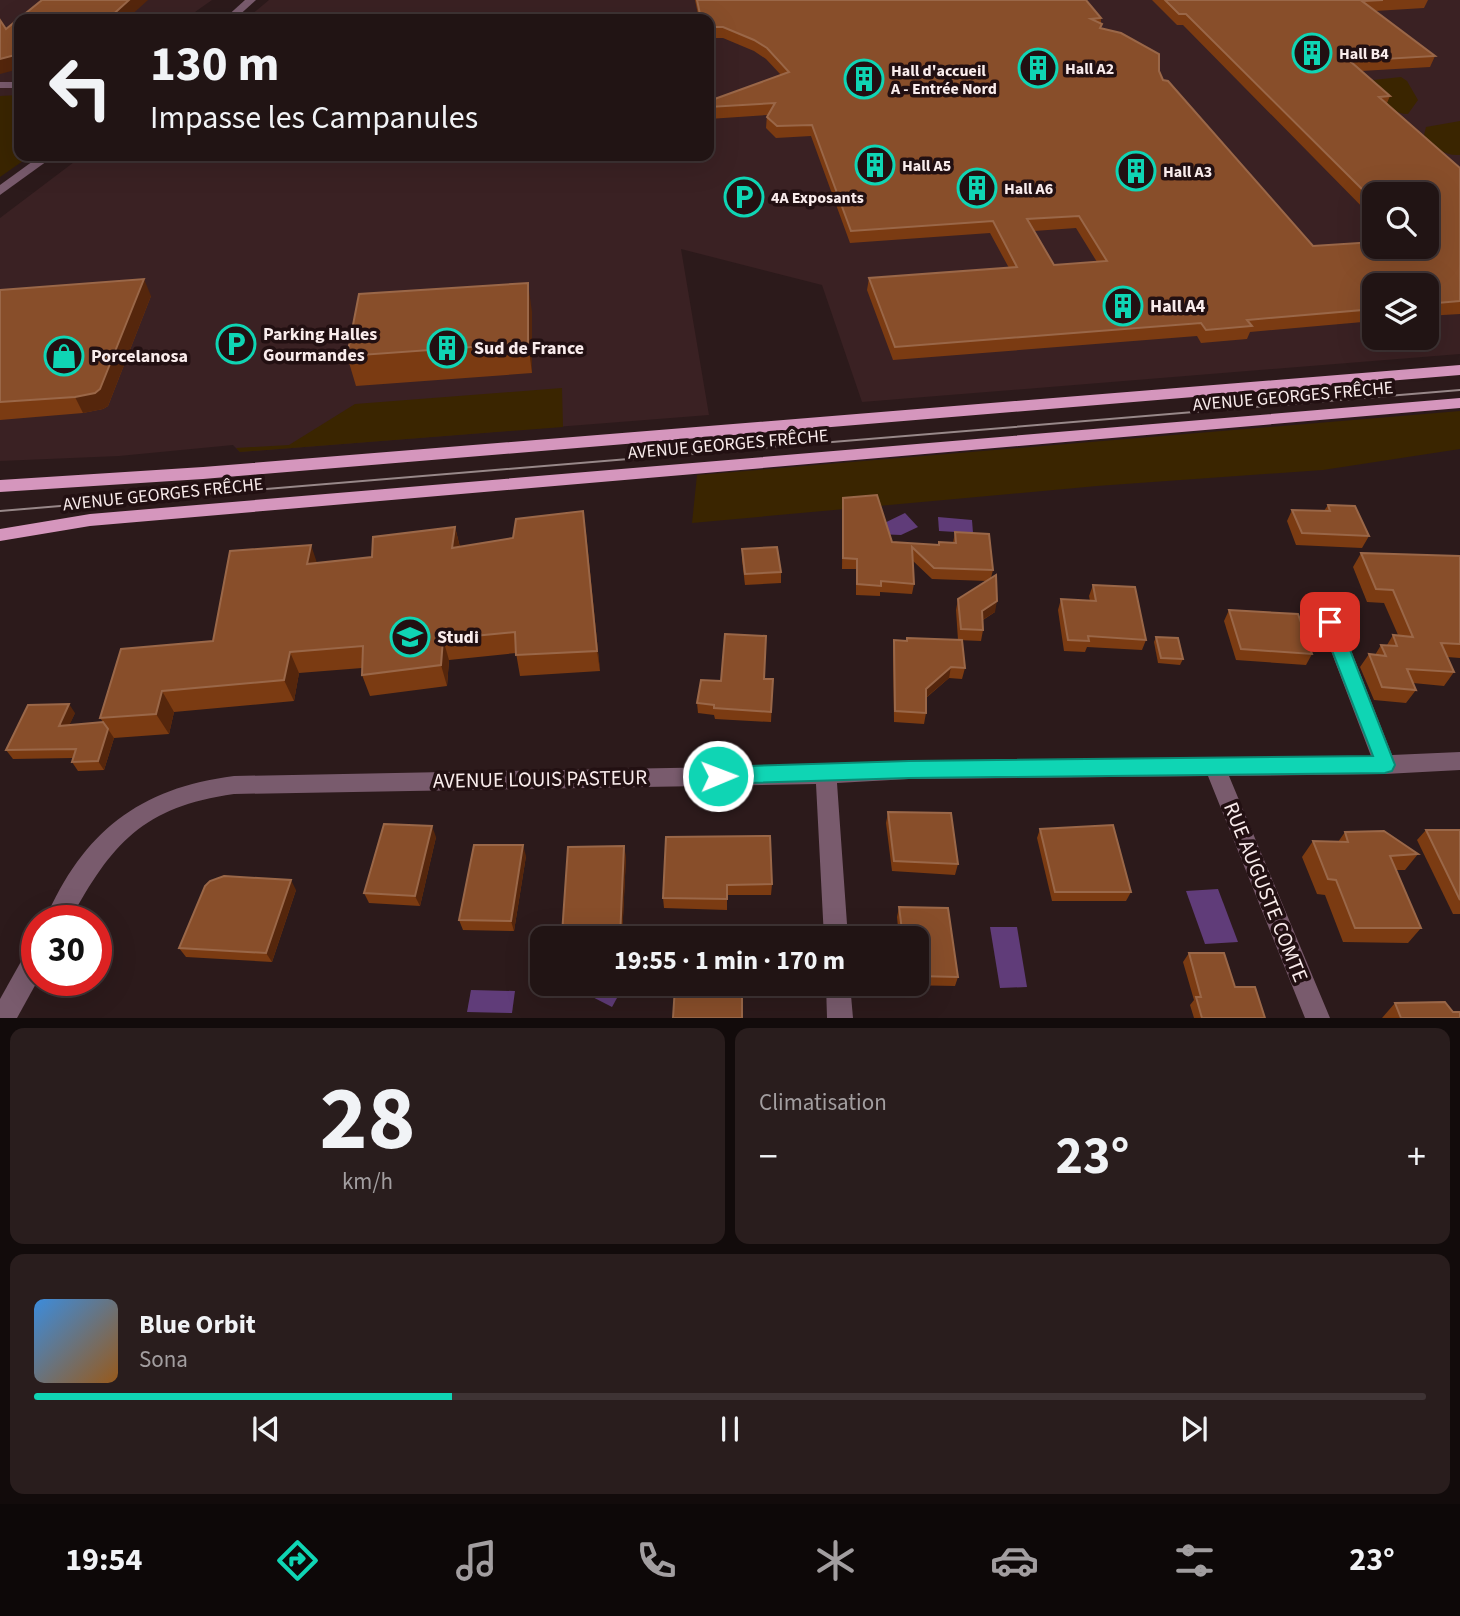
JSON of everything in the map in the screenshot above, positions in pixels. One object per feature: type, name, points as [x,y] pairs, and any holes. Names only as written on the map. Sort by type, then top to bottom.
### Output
[{"type":"main road","name":"AVENUE GEORGES FRÊCHE","points":[[0,486],[162,477],[1460,370]]},
{"type":"main road","name":"AVENUE GEORGES FRÊCHE","points":[[0,535],[90,520],[1460,403]]},
{"type":"street","points":[[235,14],[251,0]]},
{"type":"street","points":[[0,191],[41,161]]},
{"type":"street","points":[[1330,622],[1385,765]]},
{"type":"street","name":"AVENUE LOUIS PASTEUR","points":[[66,905],[92,860],[115,834],[138,815],[170,797],[197,789],[234,785],[826,774],[909,769],[1385,765],[1460,761]]},
{"type":"street","name":"RUE AUGUSTE COMTE","points":[[1215,767],[1318,1017]]},
{"type":"street","points":[[826,774],[835,926]]},
{"type":"street","points":[[2,1017],[21,984]]},
{"type":"street","points":[[839,996],[840,1017]]},
{"type":"shaded area","points":[[0,0],[212,0],[192,14],[14,14],[14,144],[0,154]]},
{"type":"shaded area","points":[[269,0],[1460,0],[1460,354],[862,402],[822,285],[681,249],[709,415],[240,452],[233,445],[119,456],[0,461],[0,218],[75,161],[714,161],[714,14],[252,14]]},
{"type":"shaded area","points":[[1401,77],[1407,81],[1418,100],[1408,114],[1389,107],[1364,81]]},
{"type":"shaded area","points":[[14,95],[14,161],[23,161],[0,177],[0,96]]},
{"type":"shaded area","points":[[1460,121],[1460,155],[1444,152],[1424,135],[1426,127]]},
{"type":"shaded area","points":[[562,388],[563,427],[240,452],[236,448],[289,445],[355,404]]},
{"type":"shaded area","points":[[1460,411],[1460,449],[1323,470],[1097,486],[692,523],[697,475]]},
{"type":"shaded area","points":[[905,513],[918,527],[901,535],[877,534],[872,529]]},
{"type":"shaded area","points":[[938,517],[972,520],[973,533],[939,531]]},
{"type":"shaded area","points":[[1218,889],[1238,942],[1205,944],[1186,891]]},
{"type":"shaded area","points":[[990,927],[1017,927],[1027,987],[1000,988]]},
{"type":"shaded area","points":[[471,990],[515,991],[512,1013],[467,1012]]},
{"type":"shaded area","points":[[591,996],[618,996],[612,1007]]},
{"type":"building","points":[[42,0],[129,0],[114,14],[25,14]]},
{"type":"building","points":[[697,0],[1086,0],[1101,18],[1091,19],[1102,24],[1100,28],[1121,33],[1159,54],[1159,71],[1163,80],[1168,81],[1313,246],[1362,243],[1362,259],[1439,259],[1439,182],[1362,182],[1362,189],[1186,14],[1179,14],[1165,0],[1383,0],[1362,1],[1435,56],[1350,61],[1390,96],[1379,97],[1460,168],[1460,301],[1439,303],[1439,273],[1362,273],[1362,310],[1247,320],[1252,326],[1206,330],[1201,323],[895,347],[869,278],[1017,267],[993,221],[851,231],[812,125],[777,126],[767,117],[775,103],[714,107],[714,99],[789,72],[767,48],[723,27],[714,27],[714,14],[700,14]],"holes":[[[1079,216],[1107,261],[1054,265],[1027,219]]]},
{"type":"building","points":[[0,20],[6,29],[14,23],[14,55],[0,59]]},
{"type":"building","name":"Porcelanosa","points":[[144,279],[100,389],[95,393],[75,397],[0,402],[0,290]]},
{"type":"building","points":[[528,283],[528,343],[347,356],[359,294]]},
{"type":"building","points":[[877,495],[892,542],[939,545],[939,542],[956,543],[955,532],[989,534],[993,570],[934,568],[912,547],[914,584],[881,581],[881,586],[857,584],[857,559],[843,558],[843,498]]},
{"type":"building","points":[[1328,505],[1355,506],[1369,536],[1302,533],[1292,510],[1330,511]]},
{"type":"building","points":[[583,511],[597,651],[516,655],[515,632],[443,639],[441,665],[362,675],[363,646],[290,652],[284,680],[162,691],[156,714],[100,718],[121,649],[213,641],[230,551],[311,545],[307,564],[372,557],[373,537],[455,527],[452,548],[513,538],[516,519]]},
{"type":"building","points":[[777,547],[781,572],[745,574],[742,549]]},
{"type":"building","points":[[1361,553],[1460,556],[1460,644],[1441,643],[1454,672],[1407,669],[1416,690],[1382,687],[1369,654],[1386,656],[1381,645],[1397,646],[1393,635],[1413,637],[1393,590],[1376,589]]},
{"type":"building","points":[[996,575],[997,601],[982,611],[983,630],[961,629],[958,599]]},
{"type":"building","points":[[1093,585],[1135,587],[1146,640],[1088,636],[1089,641],[1068,640],[1061,599],[1096,601]]},
{"type":"building","points":[[1229,610],[1298,614],[1312,654],[1241,649]]},
{"type":"building","points":[[725,634],[766,636],[764,679],[773,679],[771,712],[714,708],[714,705],[697,703],[701,680],[721,681]]},
{"type":"building","points":[[1156,637],[1178,638],[1183,659],[1161,658]]},
{"type":"building","points":[[907,638],[962,640],[965,668],[951,667],[926,689],[926,713],[895,711],[894,640],[907,641]]},
{"type":"building","points":[[69,704],[59,726],[103,722],[108,729],[98,761],[72,762],[76,749],[6,750],[28,705]]},
{"type":"building","points":[[888,812],[951,813],[958,864],[894,861]]},
{"type":"building","points":[[384,824],[432,826],[415,896],[364,893]]},
{"type":"building","points":[[1113,825],[1131,892],[1055,892],[1040,829]]},
{"type":"building","points":[[1426,830],[1460,830],[1460,900]]},
{"type":"building","points":[[1384,831],[1418,854],[1390,856],[1421,928],[1355,928],[1336,880],[1328,879],[1313,841],[1348,842],[1345,832]]},
{"type":"building","points":[[770,836],[772,884],[727,885],[727,899],[663,898],[666,837]]},
{"type":"building","points":[[474,845],[523,845],[511,921],[459,920]]},
{"type":"building","points":[[624,846],[621,926],[563,926],[568,847]]},
{"type":"building","points":[[224,876],[291,880],[266,953],[179,948],[205,886]]},
{"type":"building","points":[[899,907],[948,908],[958,977],[929,976],[929,926],[901,926]]},
{"type":"building","points":[[1189,953],[1224,953],[1235,987],[1255,987],[1265,1018],[1202,1018],[1196,997],[1201,997]]},
{"type":"building","points":[[674,996],[742,996],[742,1018],[673,1018]]},
{"type":"building","points":[[1445,1002],[1453,1012],[1460,1012],[1460,1018],[1401,1018],[1395,1003]]},
{"type":"tram line","points":[[0,511],[1460,390]]},
{"type":"place","name":"Hall B4","points":[[1312,53]]},
{"type":"place","name":"Hall A2","points":[[1038,68]]},
{"type":"place","name":"Hall d'accueil A - Entrée Nord","points":[[864,79]]},
{"type":"place","name":"Hall A5","points":[[875,165]]},
{"type":"place","name":"Hall A3","points":[[1136,171]]},
{"type":"place","name":"Hall A6","points":[[977,188]]},
{"type":"place","name":"4A Exposants","points":[[744,197]]},
{"type":"place","name":"Hall A4","points":[[1123,306]]},
{"type":"place","name":"Parking Halles Gourmandes","points":[[236,344]]},
{"type":"place","name":"Sud de France","points":[[447,348]]},
{"type":"place","name":"Porcelanosa","points":[[64,356]]},
{"type":"place","name":"Studi","points":[[410,637]]},
{"type":"route","points":[[718,776],[909,769],[1385,765],[1330,622]]}]
